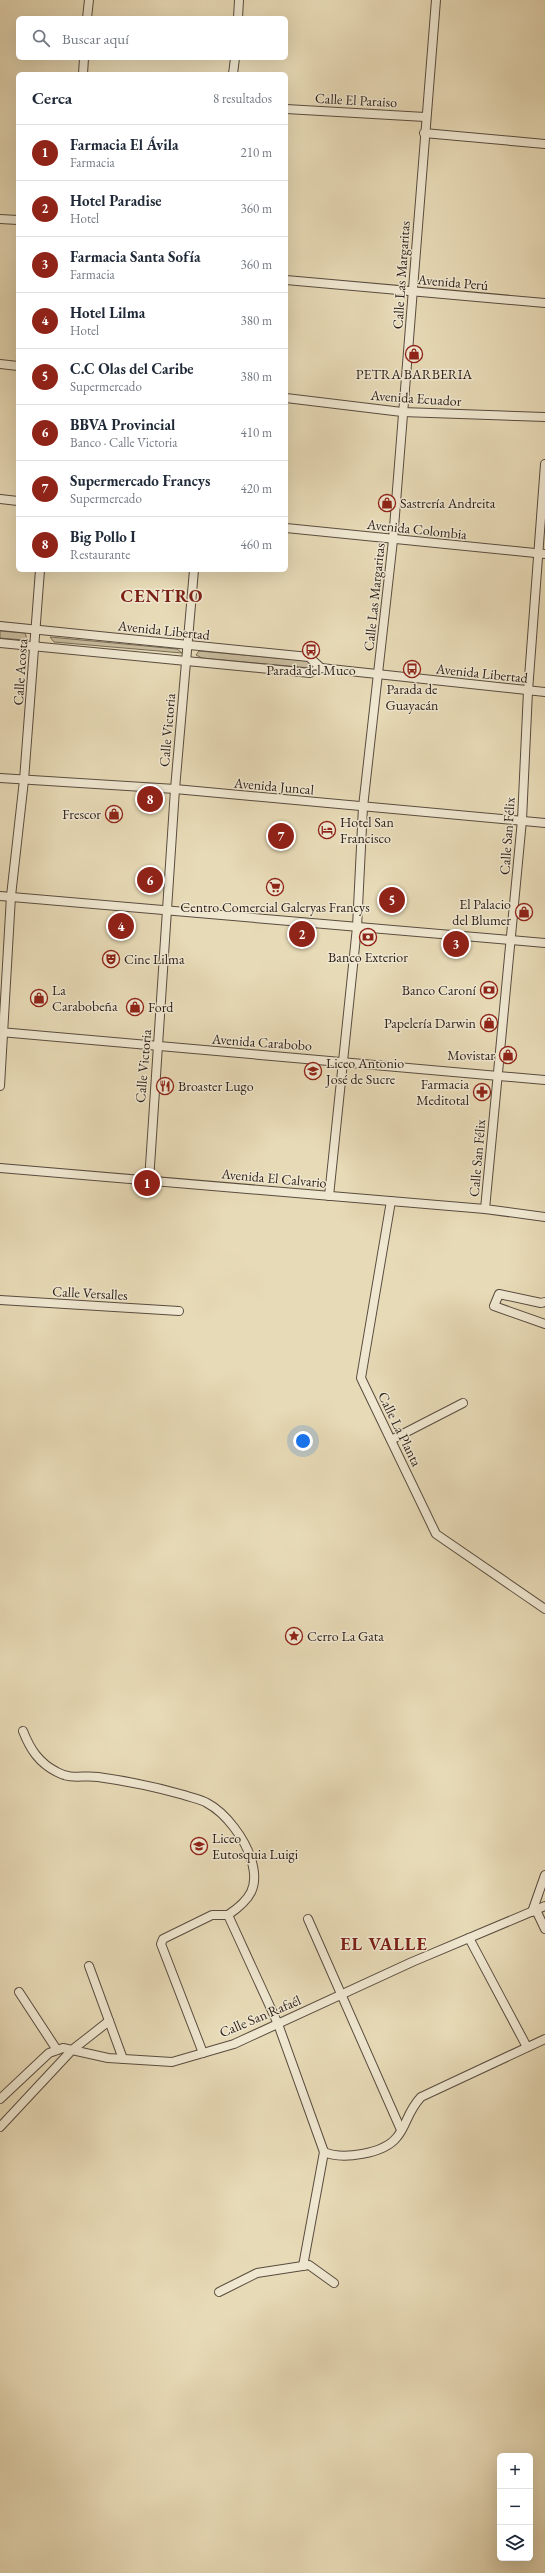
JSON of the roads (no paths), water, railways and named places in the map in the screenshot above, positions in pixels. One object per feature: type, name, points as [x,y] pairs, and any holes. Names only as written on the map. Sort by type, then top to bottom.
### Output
[{"type":"street","points":[[87,16],[89,0]]},
{"type":"street","points":[[238,16],[239,0]]},
{"type":"street","name":"Calle Las Margaritas","points":[[329,1196],[357,927],[363,807],[379,674],[392,540],[425,117],[436,0]]},
{"type":"street","points":[[83,72],[84,60]]},
{"type":"street","points":[[233,72],[235,60]]},
{"type":"street","name":"Calle El Paraiso","points":[[288,109],[425,117]]},
{"type":"street","points":[[424,134],[545,144]]},
{"type":"street","points":[[0,219],[16,220]]},
{"type":"street","name":"Avenida Perú","points":[[288,280],[545,303]]},
{"type":"street","points":[[0,364],[16,366]]},
{"type":"street","name":"Avenida Ecuador","points":[[288,398],[402,412],[545,417]]},
{"type":"street","name":"Calle San Félix","points":[[485,1209],[522,820],[528,692],[542,554],[545,464]]},
{"type":"street","points":[[0,499],[16,500]]},
{"type":"street","name":"Avenida Colombia","points":[[288,528],[392,540],[542,554]]},
{"type":"street","name":"Calle Acosta","points":[[0,1086],[11,896],[24,780],[40,572]]},
{"type":"street","name":"Calle Victoria","points":[[149,1181],[175,790],[194,572]]},
{"type":"street","name":"Avenida Libertad","points":[[0,626],[309,657],[321,668]]},
{"type":"street","name":"Avenida Libertad","points":[[0,643],[310,673],[321,668],[528,692],[545,692]]},
{"type":"street","name":"Avenida Juncal","points":[[0,778],[175,790],[545,823]]},
{"type":"street","points":[[0,896],[545,943]]},
{"type":"street","name":"Avenida Carabobo","points":[[2,1032],[157,1047],[545,1080]]},
{"type":"street","name":"Avenida El Calvario","points":[[0,1168],[485,1209],[545,1217]]},
{"type":"street","name":"Calle La Planta","points":[[392,1201],[361,1378],[436,1534],[545,1609]]},
{"type":"street","points":[[545,1302],[541,1304],[499,1294],[494,1306],[545,1324]]},
{"type":"street","name":"Calle Versalles","points":[[0,1300],[179,1311]]},
{"type":"street","points":[[391,1440],[463,1403]]},
{"type":"street","points":[[23,1731],[30,1748],[43,1763],[57,1773],[77,1778],[88,1776],[116,1779],[164,1790],[206,1802],[221,1812],[249,1852],[254,1870],[253,1892],[240,1907],[228,1915],[212,1915],[163,1939],[161,1944],[203,2053]]},
{"type":"street","points":[[545,1875],[534,1911],[545,1929]]},
{"type":"street","name":"Calle San Rafaél","points":[[57,2050],[62,2048],[123,2059],[172,2062],[234,2044],[341,1994],[545,1906]]},
{"type":"street","points":[[228,1915],[278,2024],[324,2152],[303,2266]]},
{"type":"street","points":[[308,1919],[401,2130]]},
{"type":"street","points":[[469,1938],[527,2047]]},
{"type":"street","points":[[89,1966],[123,2059]]},
{"type":"street","points":[[0,2099],[49,2053],[57,2050],[19,1992]]},
{"type":"street","points":[[0,2127],[72,2050],[109,2021]]},
{"type":"street","points":[[324,2152],[335,2157],[358,2155],[382,2146],[397,2138],[411,2107],[421,2097],[545,2039]]},
{"type":"street","points":[[219,2292],[257,2273],[303,2266],[309,2266],[334,2283]]},
{"type":"place","name":"PETRA BARBERIA","points":[[414,354]]},
{"type":"place","name":"Sastrería Andreita","points":[[387,503]]},
{"type":"place","name":"Parada del Muco","points":[[311,650]]},
{"type":"place","name":"Parada de Guayacán","points":[[412,669]]},
{"type":"place","name":"Big Pollo I","points":[[150,799]]},
{"type":"place","name":"Frescor","points":[[114,814]]},
{"type":"place","name":"Hotel San Francisco","points":[[327,830]]},
{"type":"place","name":"Supermercado Francys","points":[[281,836]]},
{"type":"place","name":"BBVA Provincial","points":[[150,880]]},
{"type":"place","name":"Centro Comercial Galeryas Francys","points":[[275,887]]},
{"type":"place","name":"C.C Olas del Caribe","points":[[392,900]]},
{"type":"place","name":"El Palacio del Blumer","points":[[524,912]]},
{"type":"place","name":"Hotel Lilma","points":[[121,926]]},
{"type":"place","name":"Hotel Paradise","points":[[302,934]]},
{"type":"place","name":"Banco Exterior","points":[[368,937]]},
{"type":"place","name":"Farmacia Santa Sofía","points":[[456,944]]},
{"type":"place","name":"Cine Lilma","points":[[111,959]]},
{"type":"place","name":"Banco Caroní","points":[[489,990]]},
{"type":"place","name":"La Carabobeña","points":[[39,998]]},
{"type":"place","name":"Ford","points":[[135,1007]]},
{"type":"place","name":"Papelería Darwin","points":[[489,1023]]},
{"type":"place","name":"Movistar","points":[[508,1055]]},
{"type":"place","name":"Liceo Antonio José de Sucre","points":[[313,1071]]},
{"type":"place","name":"Broaster Lugo","points":[[165,1086]]},
{"type":"place","name":"Farmacia Meditotal","points":[[482,1092]]},
{"type":"place","name":"Farmacia El Ávila","points":[[147,1183]]},
{"type":"place","name":"Cerro La Gata","points":[[294,1636]]},
{"type":"place","name":"Liceo Eutosquia Luigi","points":[[199,1846]]},
{"type":"district","name":"CENTRO","points":[[162,596]]},
{"type":"district","name":"EL VALLE","points":[[384,1944]]}]
